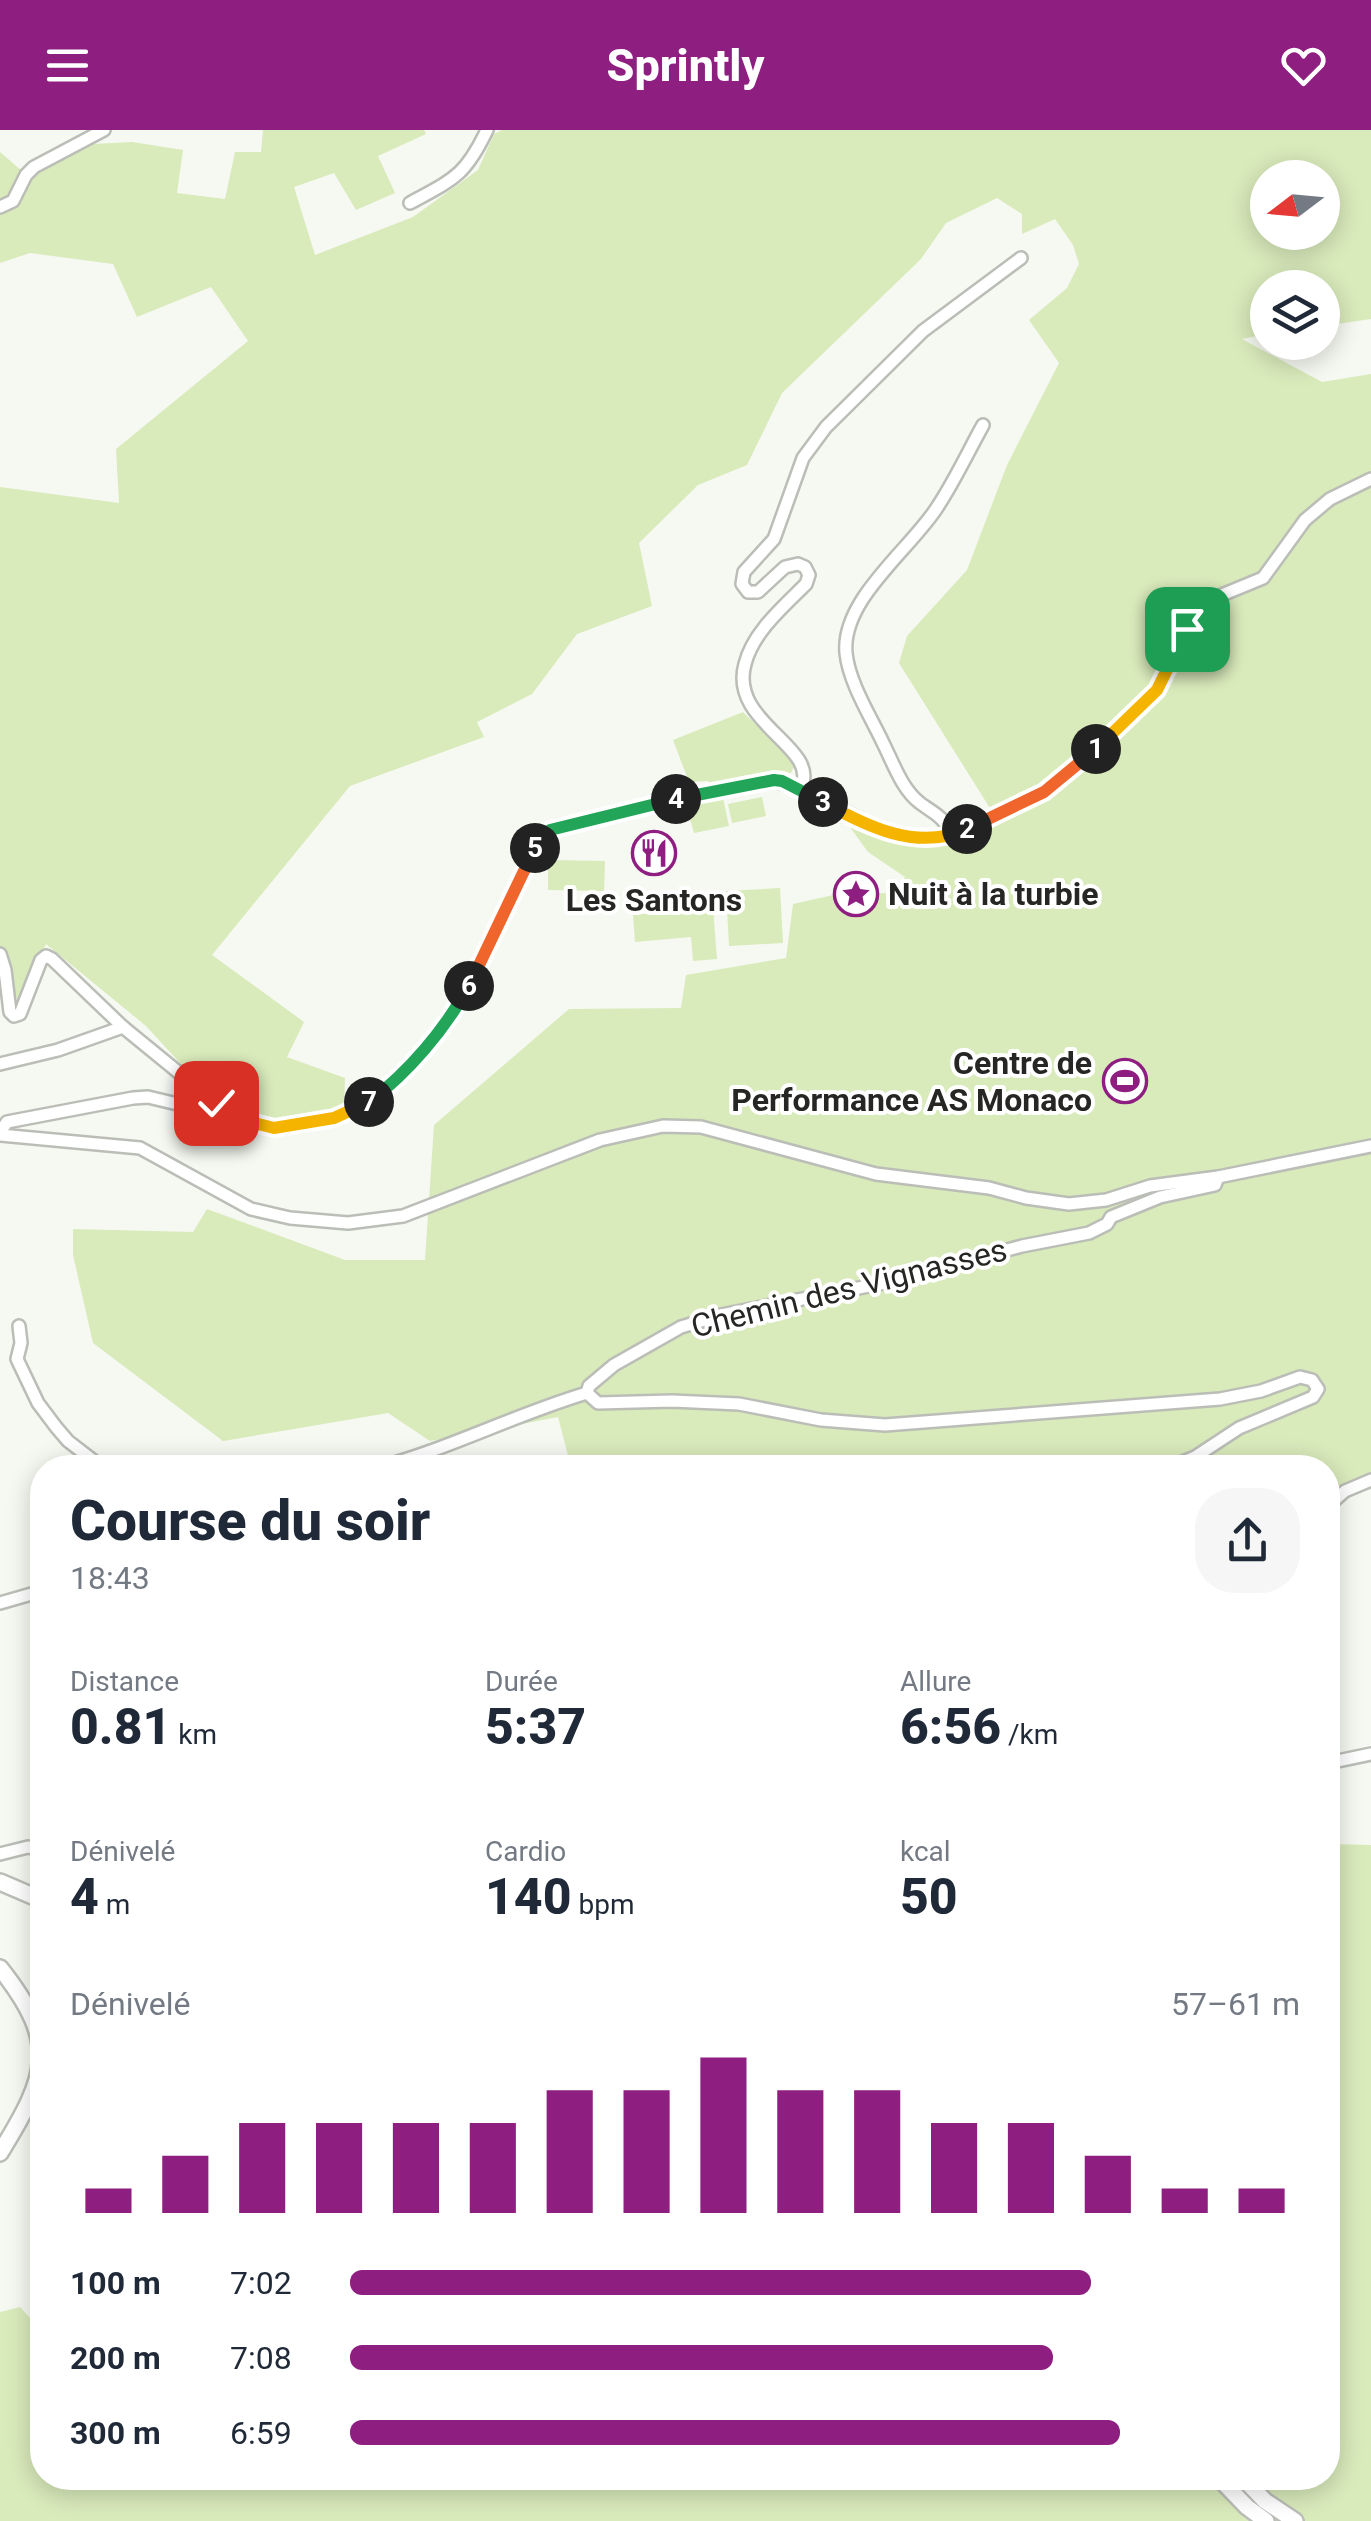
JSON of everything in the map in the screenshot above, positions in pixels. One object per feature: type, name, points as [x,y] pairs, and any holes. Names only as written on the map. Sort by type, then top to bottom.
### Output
[{"type":"main road","points":[[0,1882],[30,1895]]},
{"type":"main road","points":[[0,1968],[30,2011]]},
{"type":"main road","points":[[0,2153],[30,2102]]},
{"type":"main road","points":[[1230,2490],[1266,2521]]},
{"type":"main road","points":[[1255,2490],[1295,2521]]},
{"type":"street","points":[[0,207],[13,201],[26,174],[34,168],[104,130]]},
{"type":"street","points":[[410,203],[456,178],[471,163],[487,130]]},
{"type":"street","points":[[800,789],[805,780],[804,764],[754,714],[742,679],[745,662],[757,638],[806,584],[809,575],[798,564],[785,568],[758,592],[748,592],[742,584],[744,572],[774,539],[803,458],[826,427],[923,331],[1021,258]]},
{"type":"street","points":[[950,835],[949,826],[918,802],[904,785],[856,683],[846,655],[847,635],[878,578],[938,508],[983,425]]},
{"type":"street","points":[[1371,478],[1330,500],[1304,520],[1263,578],[1198,608],[1157,690],[1044,792],[934,839],[882,830],[774,780],[550,830],[534,848],[466,991],[423,1050],[386,1090],[356,1110],[274,1128],[148,1097],[6,1122],[0,1133],[140,1148],[251,1208],[324,1222],[375,1222],[403,1216],[600,1140],[663,1126],[701,1127],[876,1174],[989,1188],[1069,1204],[1106,1200],[1150,1186],[1218,1177],[1371,1146]]},
{"type":"street","points":[[0,954],[6,970],[10,1012],[14,1016],[26,1007],[41,960],[46,956],[123,1027],[216,1103],[219,1114]]},
{"type":"street","points":[[0,1064],[77,1044],[123,1027]]},
{"type":"street","name":"Chemin des Vignasses","points":[[418,1455],[532,1409],[587,1393],[614,1366],[680,1327],[721,1315],[884,1284],[1022,1246],[1089,1233],[1107,1224],[1111,1217],[1160,1197],[1206,1189],[1215,1185],[1218,1177]]},
{"type":"street","points":[[1106,1200],[1111,1217]]},
{"type":"street","points":[[19,1326],[21,1343],[16,1359],[38,1403],[68,1441],[86,1455]]},
{"type":"street","points":[[587,1393],[598,1403],[739,1404],[821,1420],[885,1425],[1220,1399],[1261,1391],[1300,1377],[1312,1380],[1318,1388],[1314,1398],[1239,1428],[1197,1455]]},
{"type":"street","points":[[1340,1495],[1371,1480]]},
{"type":"street","points":[[0,1603],[30,1594]]},
{"type":"street","points":[[1340,1761],[1371,1754]]},
{"type":"street","points":[[0,1854],[30,1848]]},
{"type":"green space","points":[[263,130],[424,130],[426,134],[378,156],[395,193],[356,210],[334,173],[294,187],[315,255],[413,217],[478,170],[494,134],[502,130],[1371,130],[1371,319],[1340,324],[1340,270],[1250,270],[1250,337],[1242,339],[1250,343],[1250,360],[1281,360],[1322,382],[1371,374],[1371,1475],[1340,1486],[1340,1455],[568,1455],[558,1417],[430,1441],[388,1413],[223,1441],[93,1343],[73,1255],[73,1229],[193,1232],[207,1209],[345,1260],[425,1260],[434,1125],[569,1009],[681,1008],[686,975],[786,958],[793,904],[838,894],[896,893],[905,877],[868,852],[847,823],[900,840],[951,845],[998,821],[899,663],[907,636],[967,570],[1007,465],[1059,363],[1029,320],[1067,288],[1079,264],[1073,245],[1055,219],[1022,234],[1022,214],[997,198],[946,223],[921,259],[782,393],[747,465],[698,485],[639,543],[652,606],[577,634],[532,694],[477,722],[484,737],[350,786],[212,955],[304,1022],[287,1057],[345,1078],[344,1109],[284,1121],[226,1113],[146,1026],[46,944],[18,1002],[0,951],[0,487],[119,503],[116,449],[248,341],[211,287],[137,317],[113,264],[30,253],[0,263],[0,152],[29,177],[93,144],[132,142],[183,150],[177,193],[225,199],[235,152],[261,152]]},
{"type":"green space","points":[[743,712],[790,759],[794,766],[791,773],[778,772],[712,786],[708,781],[689,782],[673,740]]},
{"type":"green space","points":[[762,797],[766,816],[732,823],[728,804]]},
{"type":"green space","points":[[723,798],[729,826],[694,833],[686,805]]},
{"type":"green space","points":[[548,860],[605,861],[604,891],[548,890]]},
{"type":"green space","points":[[780,888],[783,943],[729,946],[726,891]]},
{"type":"green space","points":[[713,908],[717,959],[693,961],[691,937],[635,942],[633,915]]},
{"type":"green space","points":[[1340,1844],[1371,1845],[1371,2521],[0,2521],[0,2312],[20,2307],[30,2318],[30,2490],[1340,2490]]},
{"type":"place","name":"Les Santons","points":[[654,853]]},
{"type":"place","name":"Nuit à la turbie","points":[[856,894]]},
{"type":"place","name":"Centre de Performance AS Monaco","points":[[1125,1081]]},
{"type":"route","points":[[216,1103],[219,1114],[274,1128],[334,1118],[364,1106],[386,1090],[423,1050],[466,991],[534,848],[550,830],[774,780],[882,830],[912,838],[957,834],[1044,792],[1075,768],[1157,690],[1187,629]]}]
